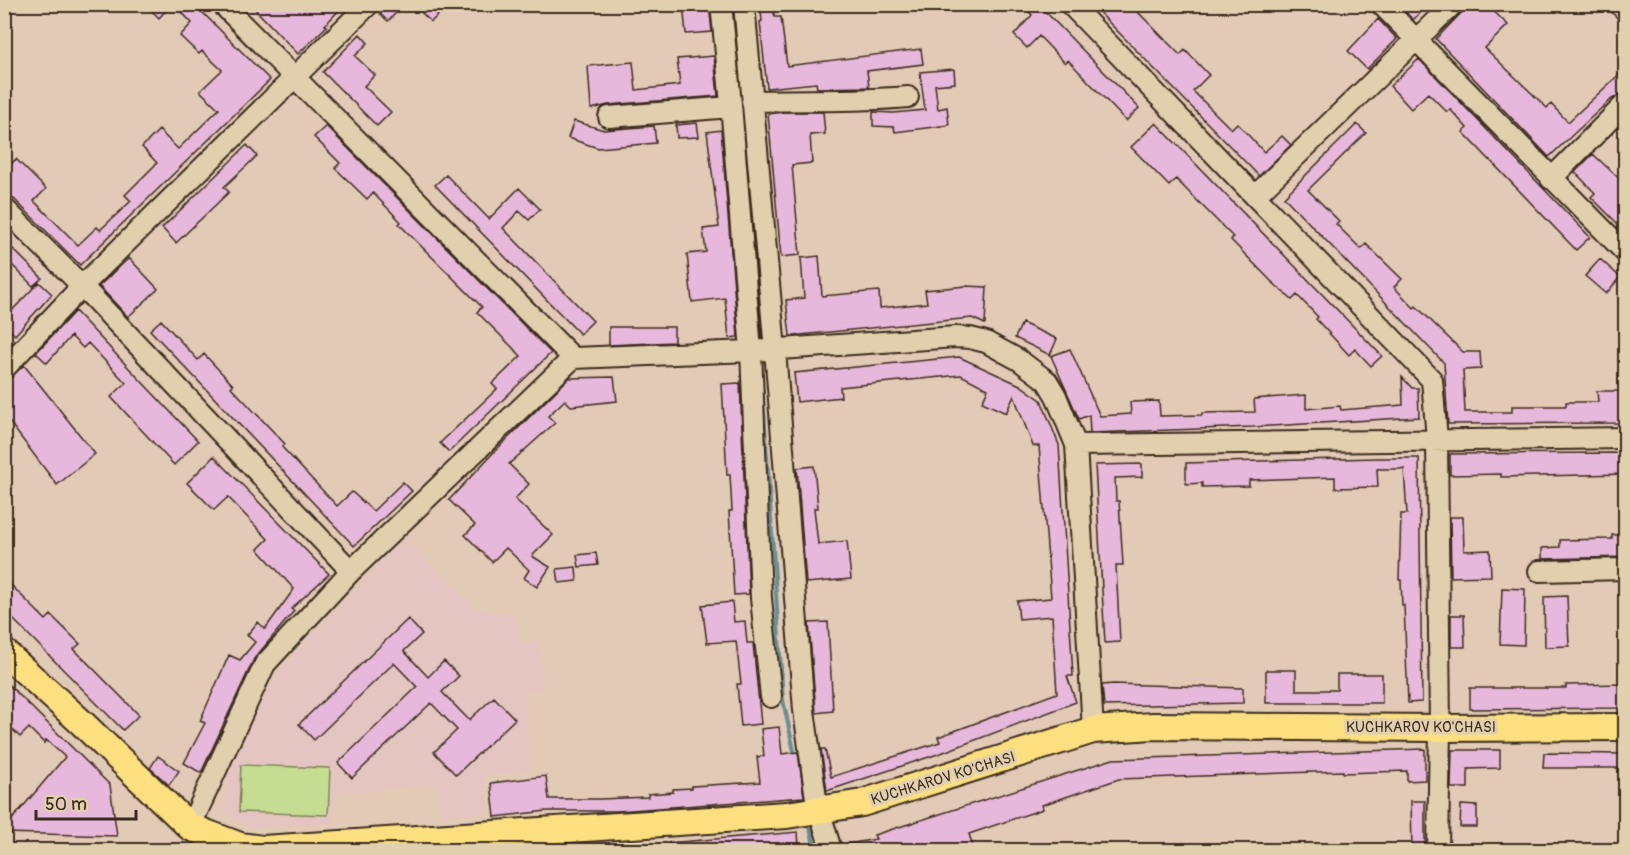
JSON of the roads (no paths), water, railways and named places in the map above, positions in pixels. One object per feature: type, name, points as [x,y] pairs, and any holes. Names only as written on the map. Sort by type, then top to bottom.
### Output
[{"type":"main road","points":[[4,652],[190,827]]},
{"type":"main road","name":"KUCHKAROV KO'CHASI","points":[[190,827],[240,846],[262,850],[395,845],[787,815],[862,803],[1093,730],[1153,726],[1626,727]]},
{"type":"street","points":[[222,4],[573,358]]},
{"type":"street","points":[[4,369],[82,286],[369,4]]},
{"type":"street","points":[[721,4],[752,351],[761,598],[771,697]]},
{"type":"street","points":[[744,4],[804,710],[816,799],[831,850]]},
{"type":"street","points":[[1070,4],[1432,380],[1437,439],[1440,728],[1438,850]]},
{"type":"street","points":[[1381,4],[1626,253]]},
{"type":"street","points":[[1255,196],[1453,4]]},
{"type":"street","points":[[752,101],[864,100],[908,97]]},
{"type":"street","points":[[1551,179],[1626,103]]},
{"type":"street","points":[[609,117],[731,107]]},
{"type":"street","points":[[4,208],[82,286],[351,571]]},
{"type":"street","points":[[190,827],[265,664],[351,571],[573,358],[774,350],[956,337],[986,342],[1019,360],[1047,381],[1056,396],[1076,445],[1093,730]]},
{"type":"street","points":[[1076,445],[1626,438]]},
{"type":"street","points":[[1539,572],[1626,569]]},
{"type":"waterway","points":[[749,202],[758,317]]},
{"type":"waterway","points":[[761,366],[783,700],[795,756]]},
{"type":"waterway","points":[[809,822],[815,850]]}]
